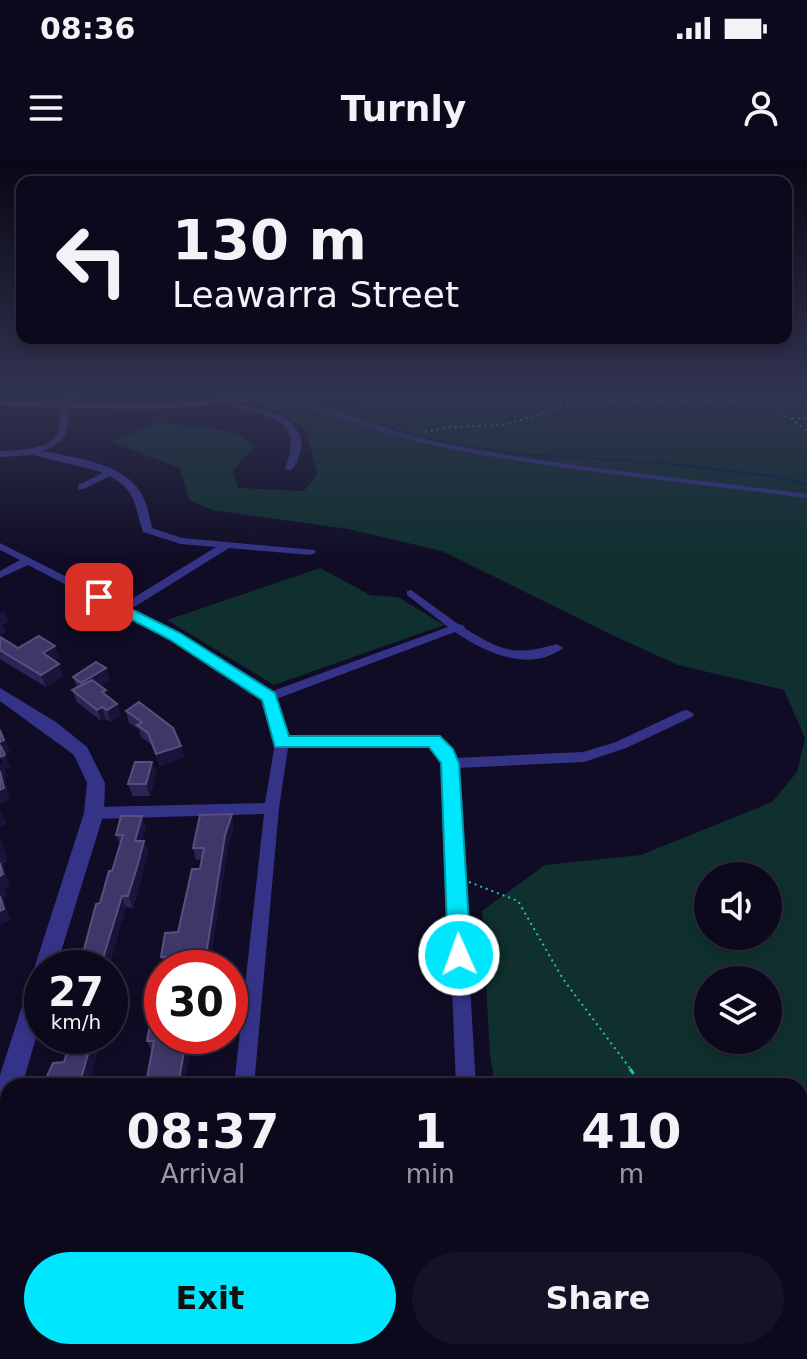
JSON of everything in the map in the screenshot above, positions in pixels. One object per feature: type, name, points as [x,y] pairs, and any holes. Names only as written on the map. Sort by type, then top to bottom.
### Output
[{"type":"street","points":[[33,452],[41,449]]},
{"type":"street","points":[[290,468],[299,449]]},
{"type":"street","points":[[0,454],[33,452],[77,461],[109,473],[131,485],[139,499],[147,530],[181,541],[311,552]]},
{"type":"street","points":[[81,487],[109,473]]},
{"type":"street","points":[[0,546],[218,662],[269,697],[282,743],[272,808],[245,1078]]},
{"type":"street","points":[[123,609],[225,546]]},
{"type":"street","points":[[0,575],[27,561]]},
{"type":"street","points":[[411,593],[495,653],[524,659],[542,656],[557,648]]},
{"type":"street","points":[[269,697],[459,627]]},
{"type":"street","points":[[0,693],[81,751],[96,783],[94,813],[51,950]]},
{"type":"street","points":[[450,763],[584,757],[631,740],[687,714]]},
{"type":"street","points":[[282,743],[434,741],[446,754],[450,763],[466,1078]]},
{"type":"street","points":[[94,813],[272,808]]},
{"type":"street","points":[[11,1078],[24,1037]]},
{"type":"lane","points":[[467,449],[560,465],[807,496]]},
{"type":"path","points":[[456,881],[478,883],[518,901],[563,979],[637,1078]]},
{"type":"green space","points":[[129,449],[252,449],[233,471],[238,488],[304,491],[317,474],[311,449],[807,449],[807,1078],[494,1078],[482,911],[545,865],[641,855],[772,802],[797,772],[805,738],[784,690],[678,665],[442,551],[348,529],[212,510],[189,500],[180,468]]},
{"type":"green space","points":[[320,568],[370,595],[398,597],[444,625],[274,685],[167,620]]},
{"type":"building","points":[[39,636],[55,646],[43,653],[59,664],[41,675],[0,650],[0,637],[18,648]]},
{"type":"building","points":[[96,662],[106,668],[81,683],[73,677]]},
{"type":"building","points":[[92,680],[106,690],[102,692],[117,704],[107,710],[102,707],[97,710],[72,690]]},
{"type":"building","points":[[139,702],[173,728],[181,746],[156,754],[148,733],[137,725],[142,722],[126,711]]},
{"type":"building","points":[[135,762],[152,762],[146,784],[128,784]]},
{"type":"building","points":[[232,814],[225,835],[207,950],[162,950],[165,933],[178,932],[192,869],[200,869],[204,848],[193,848],[200,815]]},
{"type":"building","points":[[121,816],[142,816],[135,841],[144,841],[138,864],[128,896],[122,896],[106,950],[84,950],[96,904],[100,903],[123,835],[116,835]]},
{"type":"building","points":[[66,1054],[88,1054],[81,1078],[46,1078],[53,1063],[64,1062]]},
{"type":"building","points":[[152,1054],[184,1054],[179,1078],[147,1078]]},
{"type":"waterway","points":[[485,449],[516,454],[663,463],[765,475],[807,484]]},
{"type":"route","points":[[99,597],[174,636],[269,697],[282,743],[434,741],[450,763],[459,955]]}]
